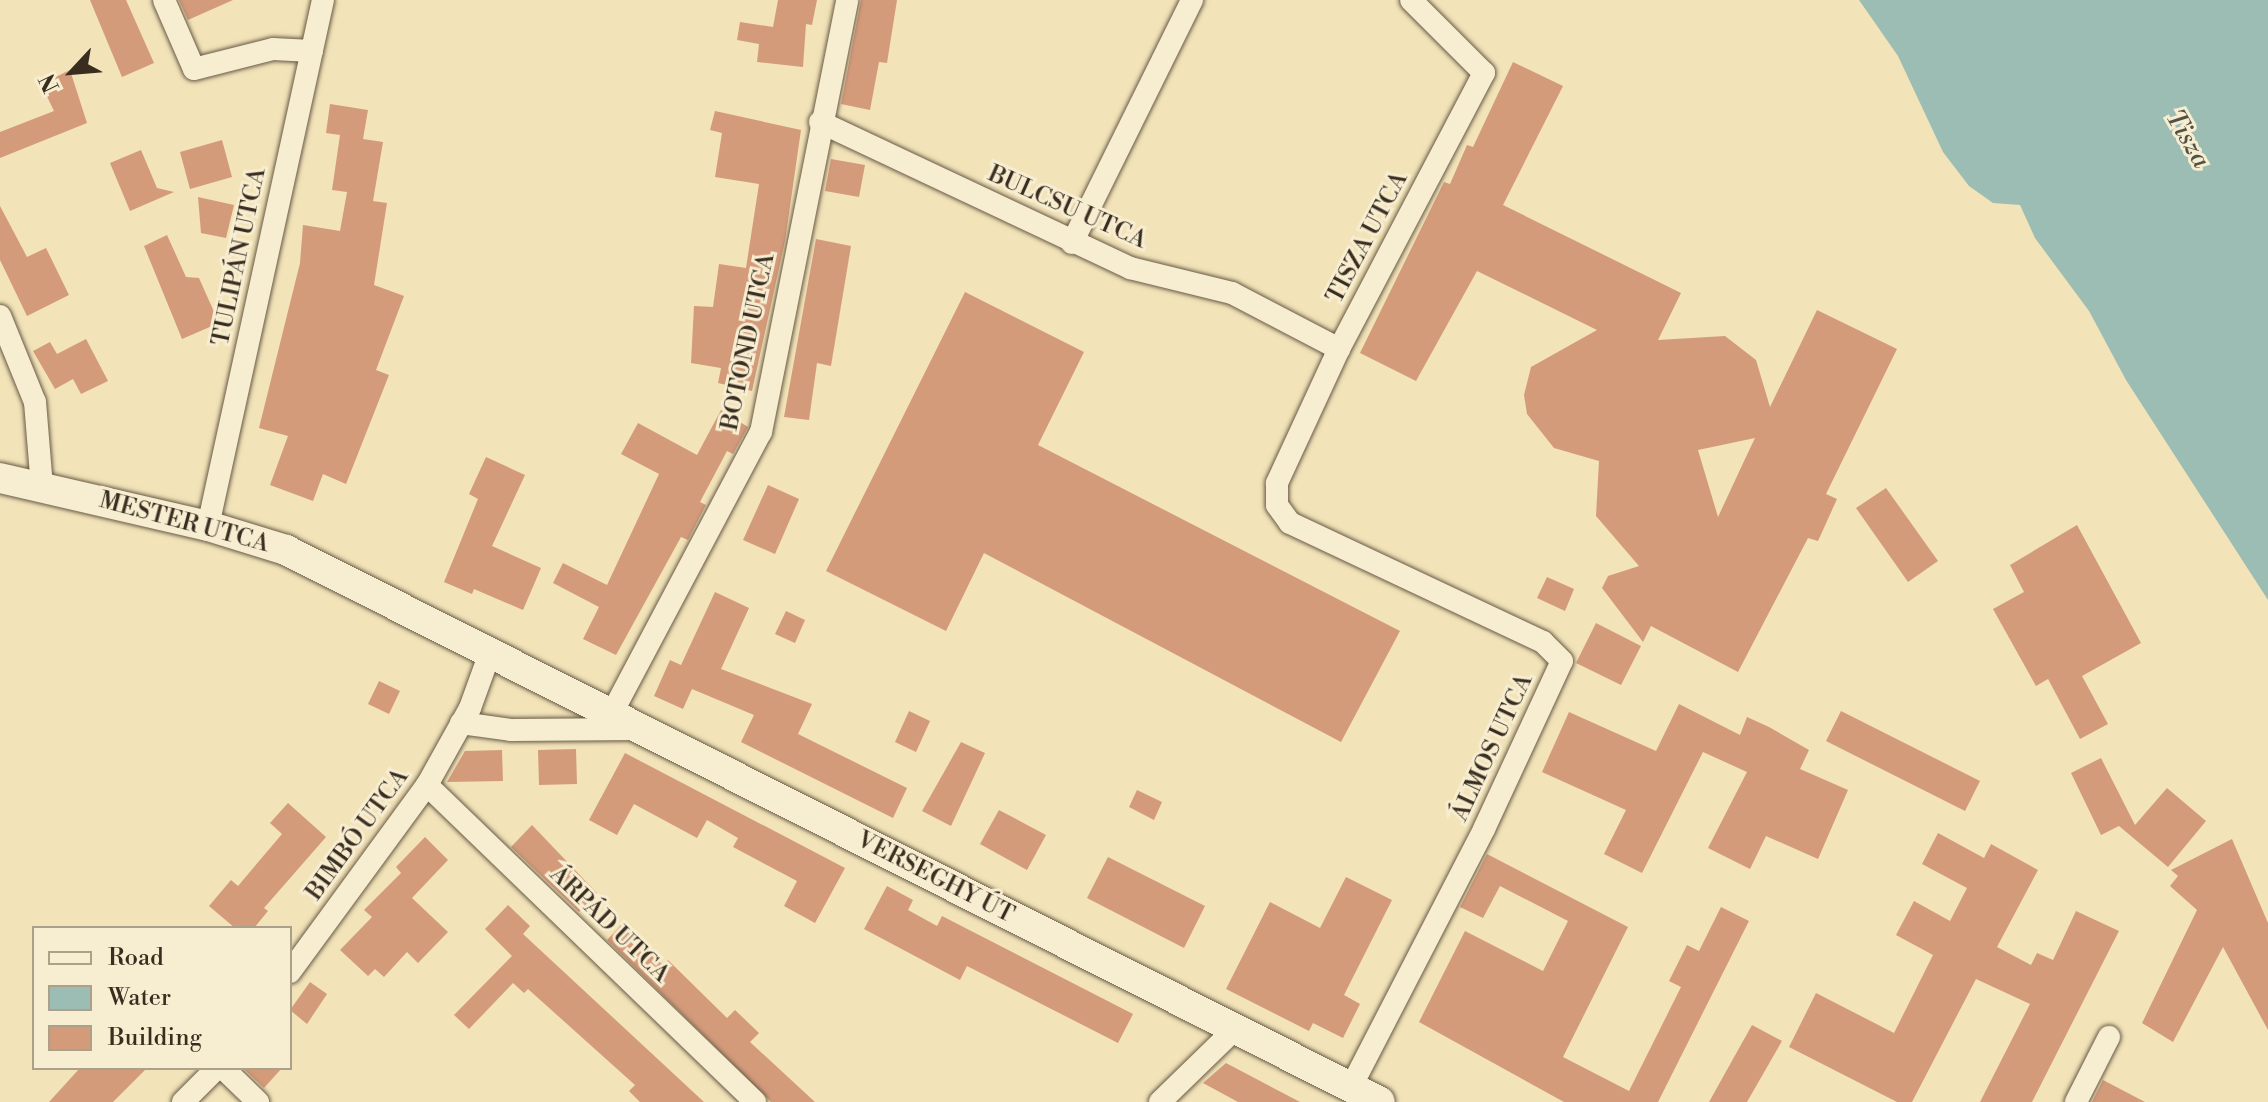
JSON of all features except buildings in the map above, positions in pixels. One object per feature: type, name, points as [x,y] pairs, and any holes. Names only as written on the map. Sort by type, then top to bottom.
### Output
[{"type":"main road","name":"MESTER UTCA","points":[[0,478],[208,526],[286,550],[491,650]]},
{"type":"main road","name":"VERSEGHY ÚT","points":[[491,650],[1233,1031],[1380,1102]]},
{"type":"street","points":[[164,0],[194,69],[273,49],[312,51]]},
{"type":"street","name":"TULIPÁN UTCA","points":[[208,526],[323,0]]},
{"type":"street","name":"BOTOND UTCA","points":[[612,713],[761,432],[820,122],[847,0]]},
{"type":"street","points":[[1072,243],[1192,0]]},
{"type":"street","name":"TISZA UTCA","points":[[1290,523],[1277,505],[1277,483],[1339,349],[1484,73],[1411,0]]},
{"type":"street","name":"BULCSU UTCA","points":[[820,122],[1072,243],[1130,268],[1232,293],[1339,349]]},
{"type":"street","points":[[0,316],[35,402],[42,487]]},
{"type":"street","name":"ÁLMOS UTCA","points":[[1290,523],[1543,642],[1562,661],[1484,829],[1351,1087]]},
{"type":"street","name":"BIMBÓ UTCA","points":[[292,969],[427,785],[461,723],[491,650]]},
{"type":"street","points":[[461,723],[511,730],[645,729]]},
{"type":"street","name":"ÁRPÁD UTCA","points":[[427,785],[755,1102]]},
{"type":"street","points":[[1160,1102],[1233,1031]]},
{"type":"street","points":[[2076,1102],[2109,1037]]},
{"type":"street","points":[[183,1102],[215,1070]]},
{"type":"street","points":[[225,1070],[258,1102]]},
{"type":"water","name":"Tisza","points":[[1859,0],[2268,0],[2268,600],[2126,380],[2089,311],[2035,238],[2020,205],[1993,203],[1969,186],[1943,152],[1898,56]]}]
